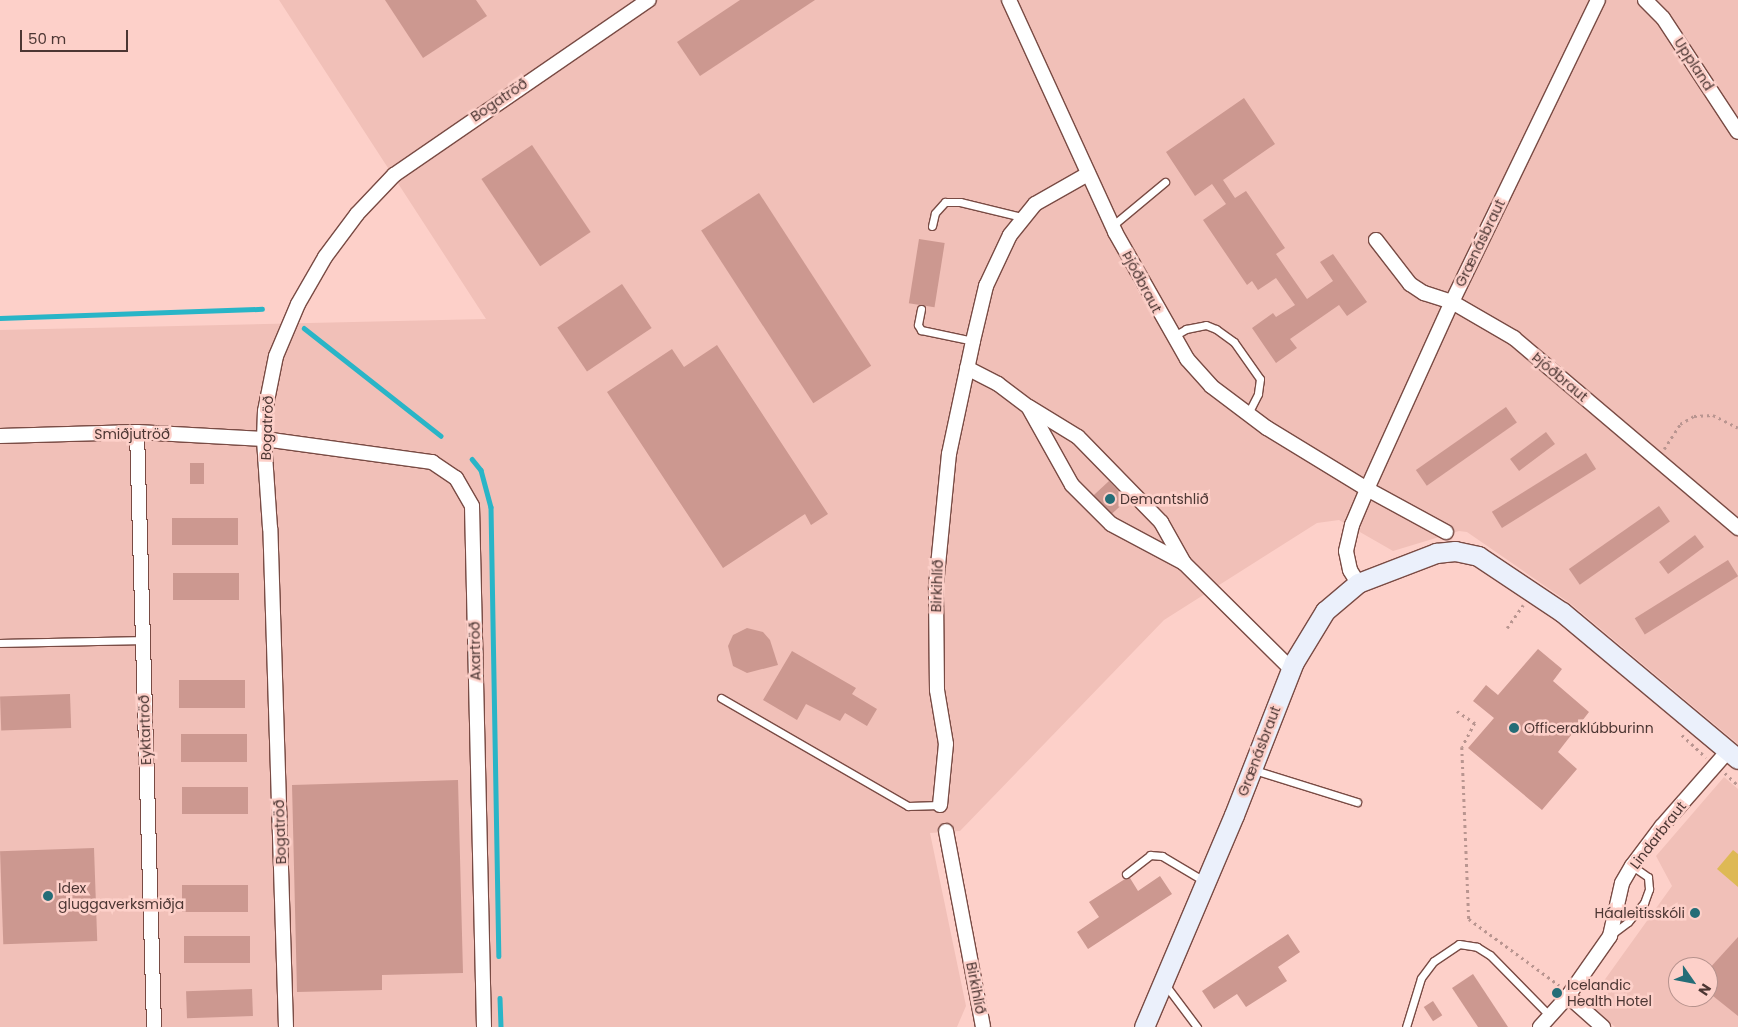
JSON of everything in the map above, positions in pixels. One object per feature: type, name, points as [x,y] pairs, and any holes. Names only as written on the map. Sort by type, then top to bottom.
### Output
[{"type":"street","name":"Bogatröð","points":[[286,1027],[270,538],[264,439],[269,385],[286,329],[310,280],[357,214],[394,175],[454,132],[649,0]]},
{"type":"street","name":"Þjóðbraut","points":[[1009,0],[1112,226],[1173,337],[1211,386],[1248,415],[1367,489]]},
{"type":"street","name":"Grænásbraut","points":[[1144,1027],[1291,669],[1313,627],[1325,611],[1358,583],[1350,570],[1346,552],[1352,525],[1452,302],[1598,0]]},
{"type":"street","name":"Uppland","points":[[1645,0],[1663,18],[1738,132]]},
{"type":"street","name":"Birkihlíð","points":[[940,805],[946,744],[937,690],[936,586],[949,454],[972,341],[997,257],[1022,216],[1035,204],[1088,174]]},
{"type":"street","name":"Þjóðbraut","points":[[1376,240],[1410,284],[1424,293],[1452,302],[1514,338],[1738,528]]},
{"type":"street","points":[[967,368],[998,384],[1029,407],[1078,437],[1161,522],[1184,562],[1291,669]]},
{"type":"street","points":[[1029,407],[1072,485],[1112,524],[1184,562]]},
{"type":"street","name":"Smiðjutröð","points":[[0,436],[137,432],[264,439]]},
{"type":"street","name":"Eyktartröð","points":[[137,432],[154,1027]]},
{"type":"street","name":"Axartröð","points":[[264,439],[432,462],[456,478],[472,506],[484,1027]]},
{"type":"street","points":[[1367,489],[1446,532]]},
{"type":"street","points":[[1358,583],[1436,552],[1455,551],[1478,556],[1562,612],[1733,755]]},
{"type":"street","name":"Lindarbraut","points":[[1540,1027],[1569,994],[1610,936],[1622,883],[1632,866],[1662,826],[1715,765],[1733,755]]},
{"type":"street","name":"Birkihlíð","points":[[946,831],[983,1027]]},
{"type":"street","points":[[1569,994],[1603,1027]]},
{"type":"lane","points":[[1112,226],[1164,182]]},
{"type":"lane","points":[[932,226],[935,213],[944,202],[960,202],[1022,216]]},
{"type":"lane","points":[[921,309],[918,325],[921,330],[972,341]]},
{"type":"lane","points":[[1173,337],[1186,329],[1206,325],[1234,342],[1260,379],[1258,394],[1248,415]]},
{"type":"lane","points":[[0,643],[143,640]]},
{"type":"lane","points":[[721,698],[908,806],[940,805]]},
{"type":"lane","points":[[1251,769],[1357,802]]},
{"type":"lane","points":[[1126,874],[1150,856],[1162,856],[1204,881]]},
{"type":"lane","points":[[1610,936],[1628,922],[1644,903],[1649,889],[1648,876],[1632,866]]},
{"type":"lane","points":[[1406,1027],[1421,978],[1434,961],[1459,944],[1477,947],[1490,955],[1550,1016]]},
{"type":"lane","points":[[1162,980],[1197,1027]]},
{"type":"path","points":[[1655,458],[1680,424],[1694,416],[1713,415],[1738,428]]},
{"type":"path","points":[[1507,628],[1523,605],[1531,611]]},
{"type":"path","points":[[1457,711],[1475,723],[1462,747],[1469,919],[1569,994]]},
{"type":"path","points":[[1680,733],[1738,784]]},
{"type":"shaded area","points":[[279,0],[1738,0],[1738,744],[1571,604],[1467,532],[1459,531],[1393,551],[1339,520],[1317,523],[1164,620],[960,831],[930,833],[966,1006],[957,1027],[0,1027],[0,330],[486,319]]},
{"type":"shaded area","name":"Háaleitisskóli","points":[[1724,777],[1738,789],[1738,1027],[1615,1027],[1588,1003],[1672,886],[1656,856]]},
{"type":"shaded area","points":[[1733,850],[1738,854],[1738,887],[1717,869]]},
{"type":"building","points":[[385,0],[476,0],[487,16],[423,58]]},
{"type":"building","points":[[740,0],[815,0],[700,76],[677,42]]},
{"type":"building","points":[[1244,98],[1275,144],[1223,180],[1235,198],[1246,191],[1285,248],[1276,254],[1307,299],[1333,281],[1320,262],[1333,254],[1367,302],[1347,316],[1339,305],[1290,339],[1297,348],[1276,363],[1252,328],[1273,313],[1276,317],[1295,305],[1276,278],[1258,290],[1252,281],[1247,285],[1203,220],[1226,204],[1212,184],[1195,196],[1166,152]]},
{"type":"building","points":[[532,145],[591,232],[540,266],[481,179]]},
{"type":"building","points":[[759,193],[871,366],[813,403],[701,231]]},
{"type":"building","points":[[919,239],[945,243],[935,307],[909,303]]},
{"type":"building","points":[[622,284],[652,328],[587,372],[557,328]]},
{"type":"building","points":[[717,345],[828,514],[811,525],[805,514],[723,568],[607,392],[672,349],[684,367]]},
{"type":"building","points":[[1506,407],[1517,423],[1427,486],[1416,470]]},
{"type":"building","points":[[1546,432],[1555,444],[1519,471],[1510,459]]},
{"type":"building","points":[[1586,453],[1596,469],[1502,528],[1492,512]]},
{"type":"building","points":[[190,463],[204,463],[204,484],[190,484]]},
{"type":"building","name":"Demantshlið","points":[[1109,481],[1127,500],[1111,514],[1094,495]]},
{"type":"building","points":[[1659,506],[1670,522],[1580,585],[1569,569]]},
{"type":"building","points":[[172,518],[238,518],[238,545],[172,545]]},
{"type":"building","points":[[1695,535],[1704,547],[1668,574],[1659,562]]},
{"type":"building","points":[[1728,560],[1738,576],[1645,634],[1635,618]]},
{"type":"building","points":[[173,573],[239,573],[239,600],[173,600]]},
{"type":"building","points":[[747,628],[763,632],[770,640],[778,665],[747,673],[733,666],[728,646],[733,635]]},
{"type":"building","name":"Officeraklúbburinn","points":[[1538,649],[1562,669],[1553,681],[1589,712],[1558,752],[1577,769],[1542,810],[1468,748],[1494,718],[1473,701],[1486,685],[1498,695]]},
{"type":"building","points":[[792,651],[856,688],[852,694],[877,709],[867,726],[845,713],[840,721],[806,704],[797,720],[763,700]]},
{"type":"building","points":[[179,680],[245,680],[245,708],[179,708]]},
{"type":"building","points":[[70,694],[71,728],[1,730],[0,696]]},
{"type":"building","points":[[181,734],[247,734],[247,762],[181,762]]},
{"type":"building","points":[[458,780],[463,973],[382,975],[382,990],[297,992],[292,785]]},
{"type":"building","points":[[182,787],[248,787],[248,814],[182,814]]},
{"type":"building","name":"Idex gluggaverksmiðja","points":[[94,848],[97,941],[3,944],[0,851]]},
{"type":"building","points":[[1160,876],[1172,894],[1088,949],[1077,932],[1099,917],[1089,902],[1125,879],[1130,878],[1138,891]]},
{"type":"building","points":[[182,885],[248,885],[248,912],[182,912]]},
{"type":"building","points":[[1288,934],[1300,952],[1278,967],[1287,981],[1246,1007],[1237,994],[1214,1009],[1202,991]]},
{"type":"building","points":[[184,936],[250,936],[250,963],[184,963]]},
{"type":"building","points":[[1738,937],[1738,1016],[1718,1000],[1718,959]]},
{"type":"building","points":[[1473,974],[1508,1027],[1478,1027],[1452,988]]},
{"type":"building","points":[[252,989],[253,1016],[187,1018],[186,991]]},
{"type":"building","points":[[1433,1001],[1442,1015],[1433,1021],[1424,1007]]},
{"type":"waterway","points":[[0,318],[262,309]]},
{"type":"waterway","points":[[304,328],[441,436]]},
{"type":"waterway","points":[[472,459],[481,470],[491,507],[499,956]]},
{"type":"waterway","points":[[500,998],[501,1027]]},
{"type":"place","name":"Demantshlið","points":[[1110,499]]},
{"type":"place","name":"Officeraklúbburinn","points":[[1514,728]]},
{"type":"place","name":"Idex gluggaverksmiðja","points":[[48,896]]},
{"type":"place","name":"Háaleitisskóli","points":[[1695,913]]},
{"type":"place","name":"Icelandic Health Hotel","points":[[1557,993]]}]
